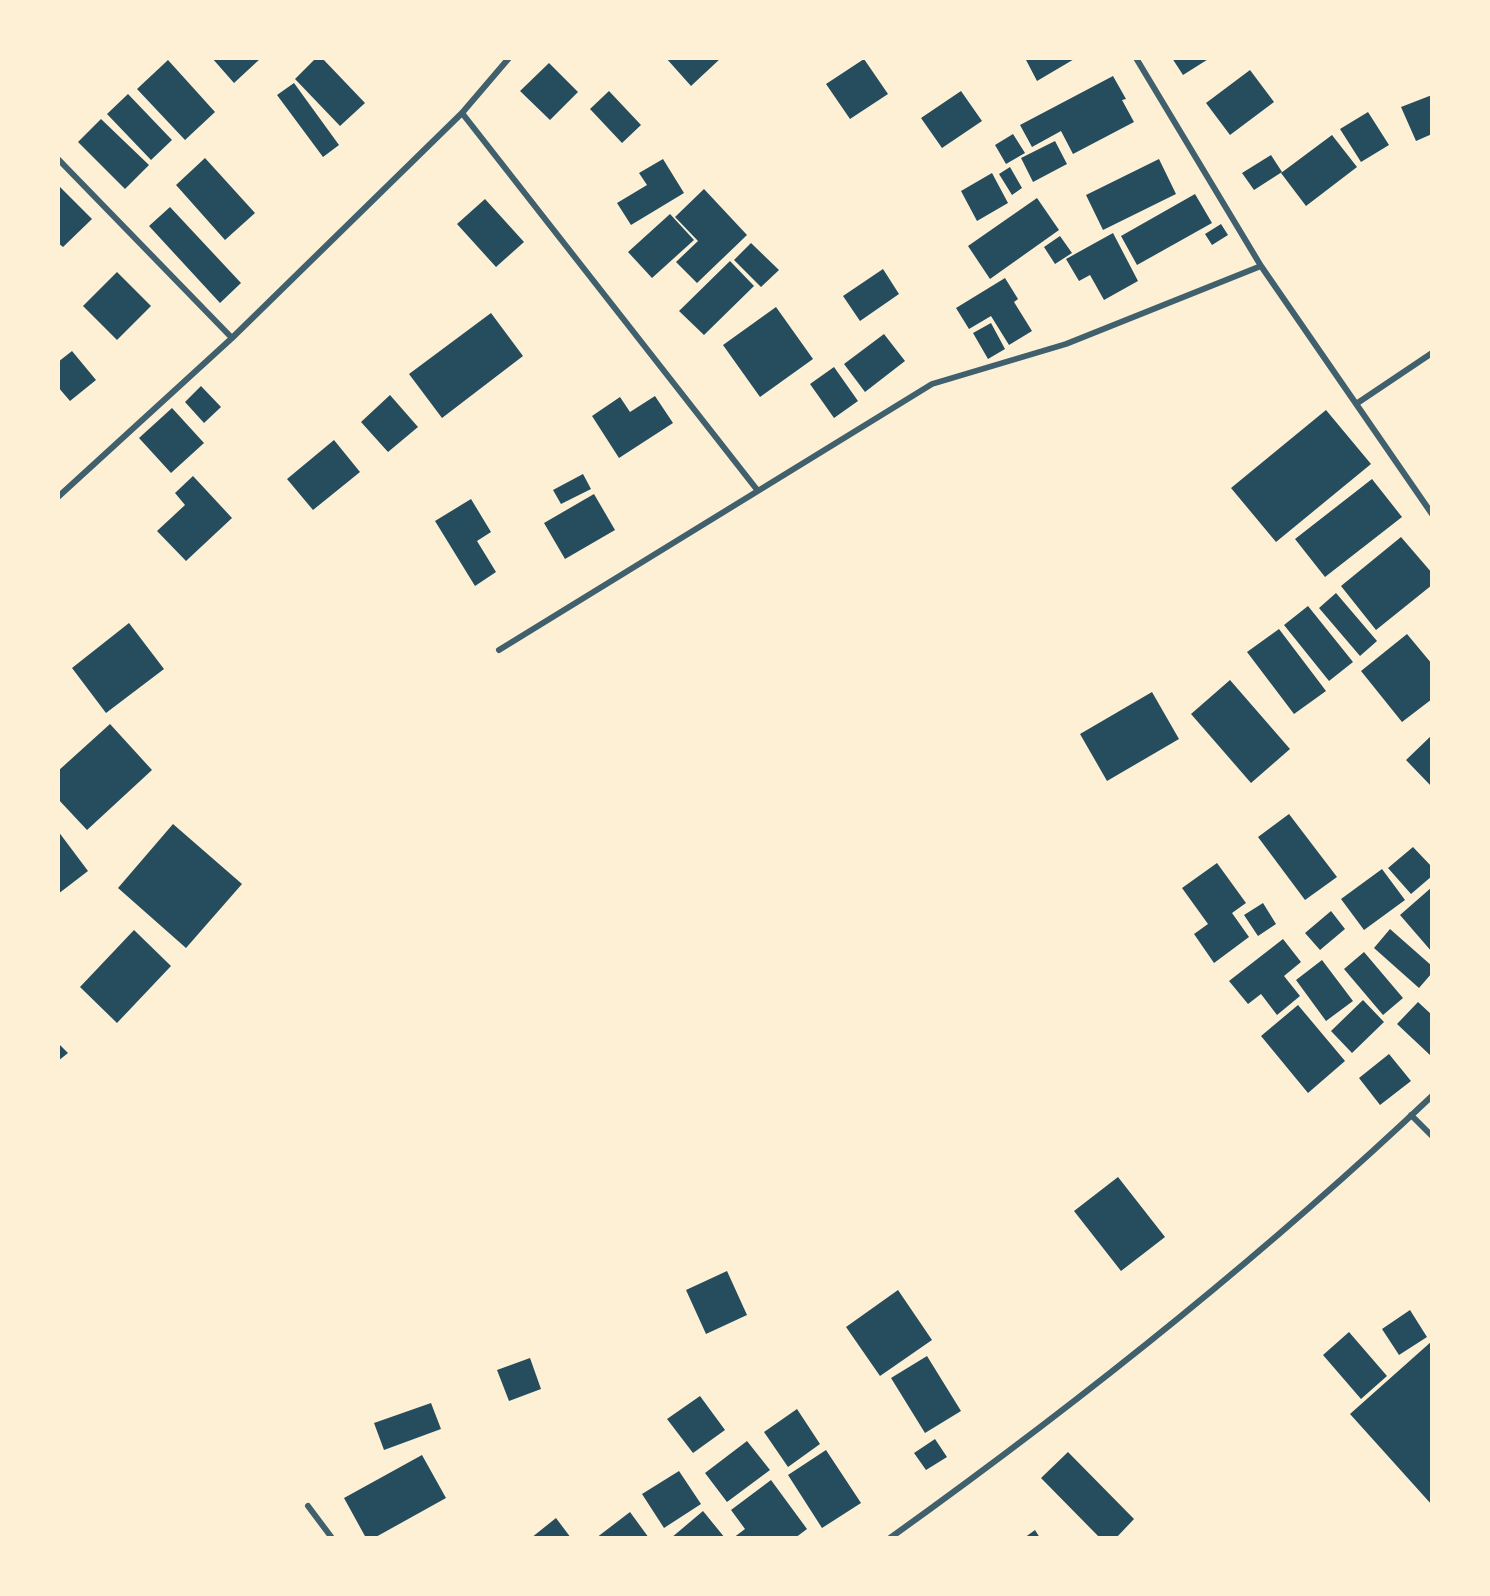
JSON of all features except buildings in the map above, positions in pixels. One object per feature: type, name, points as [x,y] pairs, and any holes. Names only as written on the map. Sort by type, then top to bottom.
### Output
[{"type":"street","points":[[58,497],[232,338],[462,112],[509,58]]},
{"type":"street","points":[[1136,58],[1261,266],[1431,514]]},
{"type":"street","points":[[462,112],[758,491]]},
{"type":"street","points":[[58,159],[232,338]]},
{"type":"street","points":[[500,650],[932,384],[1065,344],[1261,266]]},
{"type":"street","points":[[1356,404],[1431,353]]},
{"type":"street","points":[[890,1538],[1012,1450],[1181,1317],[1258,1254],[1431,1096]]},
{"type":"street","points":[[1411,1115],[1431,1136]]},
{"type":"street","points":[[308,1506],[332,1538]]}]
